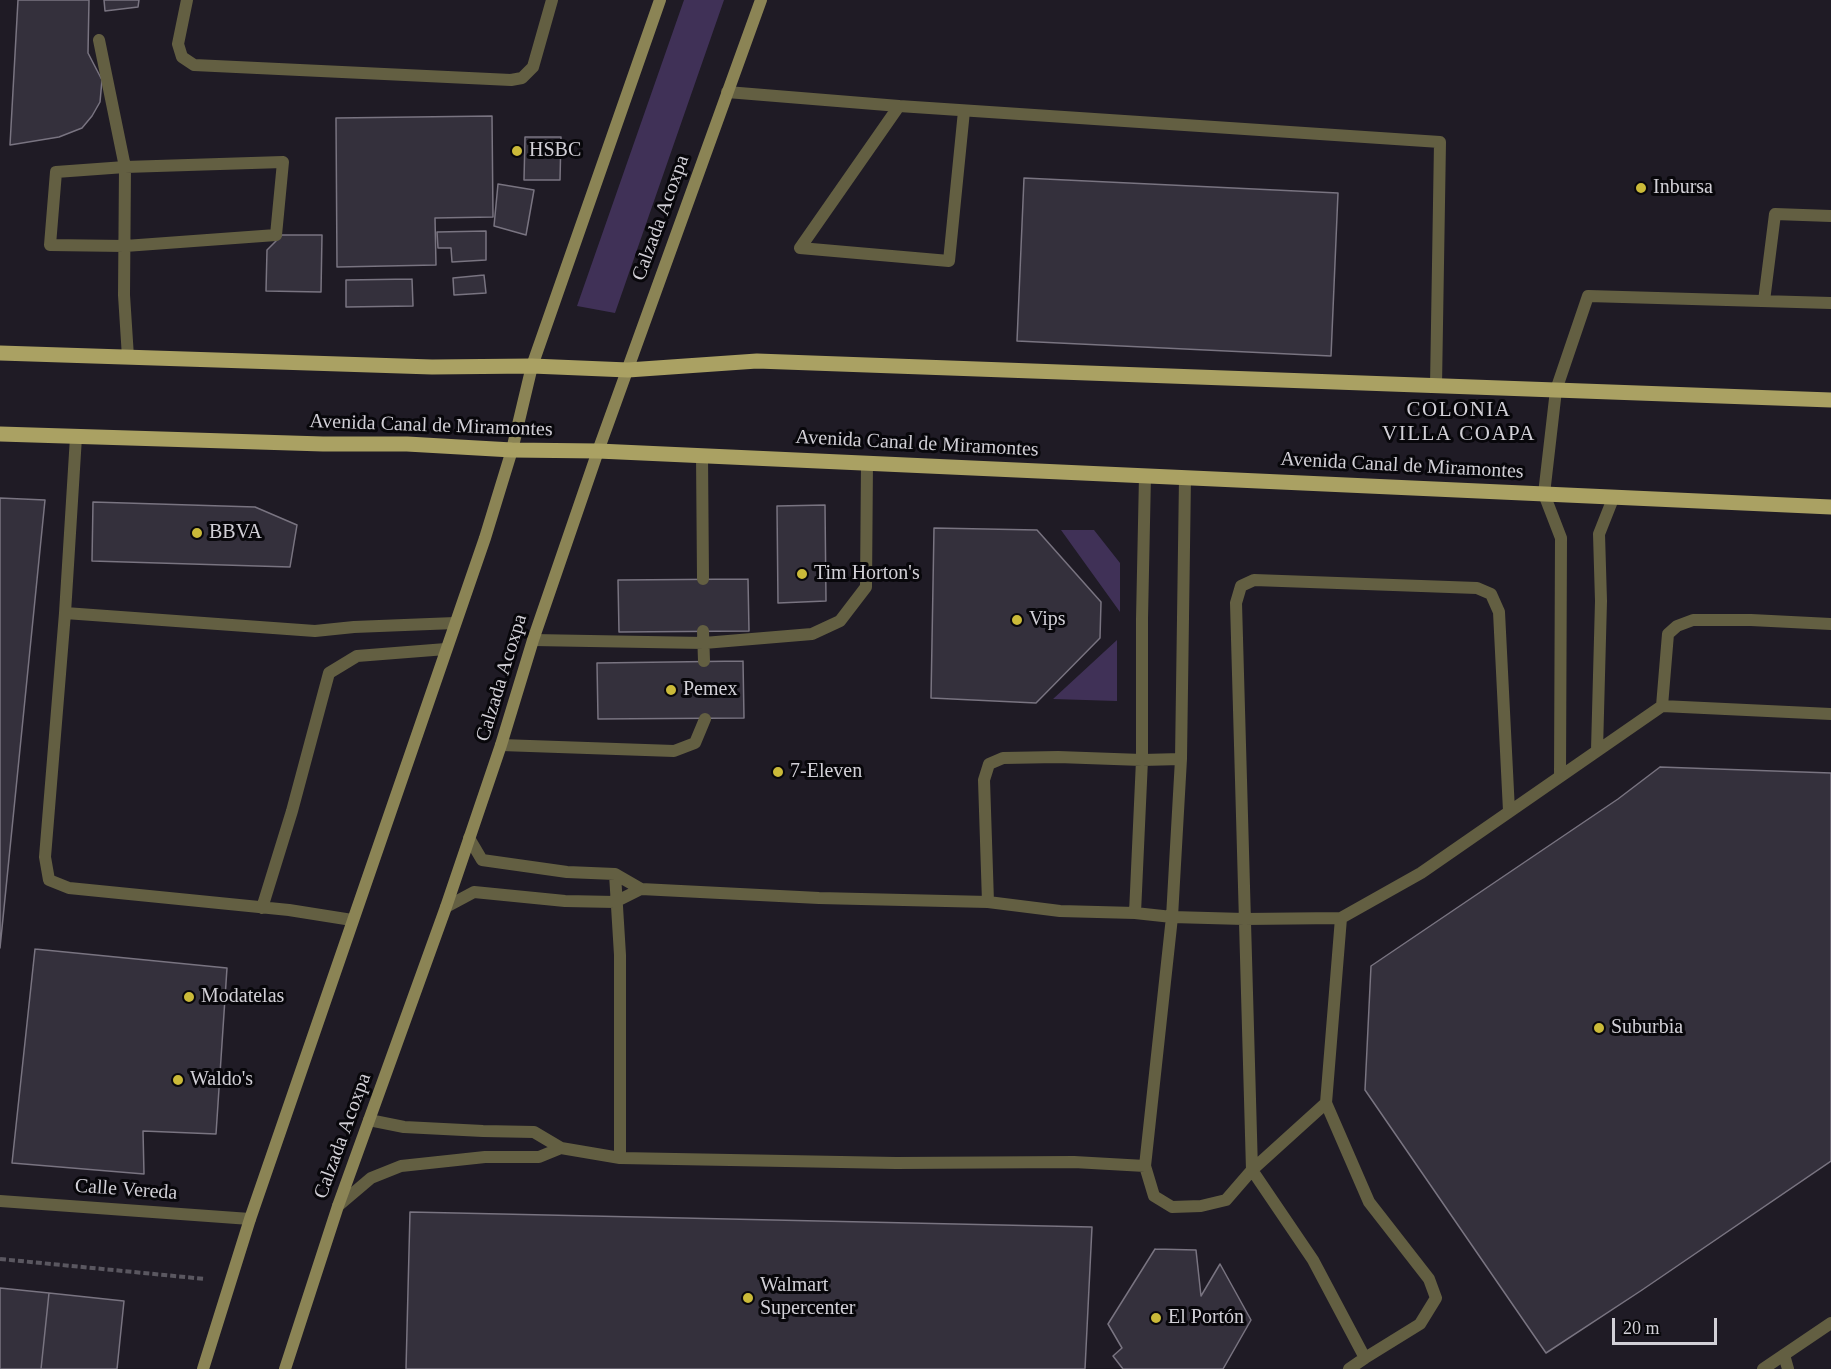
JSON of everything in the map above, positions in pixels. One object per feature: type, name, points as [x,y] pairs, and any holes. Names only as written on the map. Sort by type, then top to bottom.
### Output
[{"type":"main road","points":[[203,1369],[250,1219],[485,538],[512,450],[531,366],[660,0]]},
{"type":"main road","name":"Calzada Acoxpa","points":[[285,1369],[338,1206],[446,907],[501,745],[533,640],[598,451],[761,0]]},
{"type":"main road","points":[[0,353],[432,367],[531,366],[628,370],[757,361],[1831,400]]},
{"type":"main road","name":"Avenida Canal de Miramontes","points":[[0,434],[323,444],[407,444],[512,450],[702,455],[1831,507]]},
{"type":"street","points":[[187,0],[178,44],[182,57],[194,65],[511,80],[522,78],[533,67],[552,0]]},
{"type":"street","points":[[99,40],[125,167],[124,295],[128,357]]},
{"type":"street","points":[[727,92],[964,111],[1440,142],[1436,386]]},
{"type":"street","points":[[899,106],[800,248],[949,261],[964,111]]},
{"type":"street","points":[[283,162],[276,235],[125,246],[50,245],[56,172],[125,167],[283,162]]},
{"type":"street","points":[[1764,301],[1775,214],[1831,216]]},
{"type":"street","points":[[1560,775],[1561,538],[1544,494],[1556,390],[1588,296],[1831,303]]},
{"type":"street","points":[[76,436],[65,613],[45,857],[49,880],[69,888],[262,908],[352,920]]},
{"type":"street","points":[[702,455],[703,579]]},
{"type":"street","points":[[533,640],[812,634],[840,621],[866,587],[867,462]]},
{"type":"street","points":[[1135,913],[1142,760],[1144,475]]},
{"type":"street","points":[[1185,477],[1181,759],[1172,916],[1145,1166],[1155,1196],[1172,1207],[1201,1206],[1226,1200],[1252,1170],[1326,1103]]},
{"type":"street","points":[[1597,750],[1601,600],[1599,534],[1614,496]]},
{"type":"street","points":[[1365,1358],[1313,1260],[1252,1170],[1236,603],[1241,586],[1254,579],[1477,588],[1491,594],[1499,612],[1509,811]]},
{"type":"street","points":[[65,613],[315,632],[354,627],[455,623]]},
{"type":"street","points":[[1662,706],[1668,634],[1677,626],[1693,621],[1751,620],[1829,624]]},
{"type":"street","points":[[704,637],[704,661]]},
{"type":"street","points":[[262,908],[292,811],[329,673],[357,656],[446,650]]},
{"type":"street","points":[[469,837],[482,860],[567,872],[615,874],[641,889],[988,903],[1060,911],[1244,919],[1341,918],[1421,873],[1662,706],[1831,714]]},
{"type":"street","points":[[501,745],[674,751],[695,743],[705,719]]},
{"type":"street","points":[[988,903],[984,780],[989,764],[1003,758],[1181,759]]},
{"type":"street","points":[[615,874],[620,956],[620,1158]]},
{"type":"street","points":[[446,907],[474,892],[565,902],[615,902],[641,889]]},
{"type":"street","points":[[1341,918],[1326,1103],[1369,1202],[1429,1279],[1436,1298],[1420,1324],[1349,1369]]},
{"type":"street","points":[[369,1120],[404,1127],[534,1132],[561,1148],[620,1158],[980,1163],[1074,1162],[1145,1166]]},
{"type":"street","points":[[338,1206],[371,1178],[401,1166],[485,1157],[539,1157],[561,1148]]},
{"type":"street","name":"Calle Vereda","points":[[0,1201],[250,1219]]},
{"type":"street","points":[[1763,1369],[1831,1323]]},
{"type":"street","points":[[1784,1355],[1788,1369]]},
{"type":"path","points":[[0,1259],[230,1282]]},
{"type":"shaded area","points":[[684,0],[724,0],[615,313],[577,306]]},
{"type":"shaded area","points":[[1061,530],[1094,530],[1120,563],[1120,612]]},
{"type":"shaded area","points":[[1117,640],[1117,701],[1053,699]]},
{"type":"building","points":[[18,0],[89,0],[88,53],[102,80],[100,102],[82,128],[59,137],[10,145]]},
{"type":"building","points":[[104,0],[139,0],[138,7],[105,11]]},
{"type":"building","points":[[492,116],[493,217],[435,218],[436,265],[337,267],[336,118]]},
{"type":"building","points":[[525,137],[561,137],[560,180],[524,180]]},
{"type":"building","points":[[1024,178],[1338,193],[1331,356],[1017,341]]},
{"type":"building","points":[[498,184],[534,190],[526,235],[494,226]]},
{"type":"building","points":[[486,231],[486,260],[452,262],[451,248],[438,248],[437,232]]},
{"type":"building","points":[[282,235],[322,235],[321,292],[266,291],[267,250]]},
{"type":"building","points":[[484,275],[486,293],[454,295],[453,278]]},
{"type":"building","points":[[412,279],[413,306],[346,307],[346,280]]},
{"type":"building","points":[[0,498],[45,500],[0,948]]},
{"type":"building","points":[[93,502],[255,507],[297,525],[290,567],[92,561]]},
{"type":"building","name":"Tim Horton's","points":[[825,505],[826,601],[778,603],[777,506]]},
{"type":"building","name":"Vips","points":[[934,528],[1037,530],[1101,602],[1100,638],[1036,703],[931,698]]},
{"type":"building","name":"Pemex","points":[[748,579],[749,631],[619,632],[618,580]]},
{"type":"building","name":"Pemex","points":[[743,661],[744,718],[598,719],[597,663]]},
{"type":"building","name":"Suburbia","points":[[1660,767],[1831,773],[1831,1161],[1546,1353],[1365,1090],[1371,966],[1618,799]]},
{"type":"building","points":[[35,949],[227,968],[216,1134],[143,1131],[144,1174],[12,1163]]},
{"type":"building","name":"Walmart Supercenter","points":[[410,1212],[1092,1227],[1085,1369],[406,1369]]},
{"type":"building","points":[[1155,1249],[1196,1250],[1201,1296],[1220,1264],[1251,1320],[1223,1369],[1123,1369],[1113,1356],[1122,1348],[1108,1324]]},
{"type":"building","points":[[0,1288],[49,1293],[41,1369],[0,1369]]},
{"type":"building","points":[[49,1293],[124,1301],[117,1369],[41,1369]]},
{"type":"place","name":"HSBC","points":[[517,151]]},
{"type":"place","name":"Inbursa","points":[[1641,188]]},
{"type":"place","name":"BBVA","points":[[197,533]]},
{"type":"place","name":"Tim Horton's","points":[[802,574]]},
{"type":"place","name":"Vips","points":[[1017,620]]},
{"type":"place","name":"Pemex","points":[[671,690]]},
{"type":"place","name":"7-Eleven","points":[[778,772]]},
{"type":"place","name":"Modatelas","points":[[189,997]]},
{"type":"place","name":"Suburbia","points":[[1599,1028]]},
{"type":"place","name":"Waldo's","points":[[178,1080]]},
{"type":"place","name":"Walmart Supercenter","points":[[748,1298]]},
{"type":"place","name":"El Portón","points":[[1156,1318]]},
{"type":"district","name":"COLONIA VILLA COAPA","points":[[1459,422]]}]
